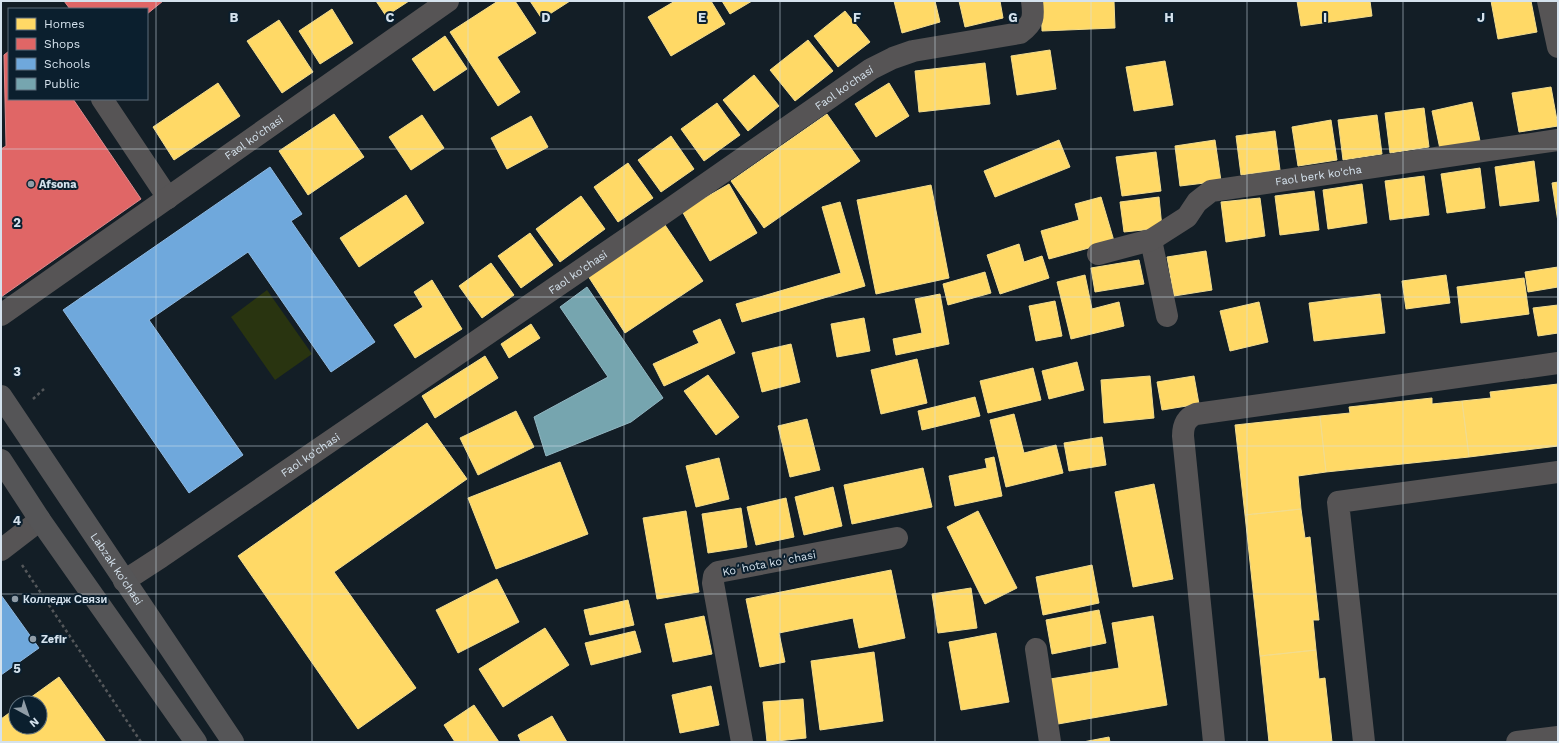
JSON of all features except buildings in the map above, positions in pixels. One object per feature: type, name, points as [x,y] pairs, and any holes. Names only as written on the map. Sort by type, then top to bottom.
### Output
[{"type":"main road","name":"Labzak ko'chasi","points":[[1,396],[233,742]]},
{"type":"main road","points":[[1,460],[40,520],[196,742]]},
{"type":"street","name":"Faol ko'chasi","points":[[1,315],[448,1]]},
{"type":"street","name":"Faol ko'chasi","points":[[124,581],[634,233],[871,69],[893,58],[913,51],[1020,33],[1030,27],[1034,15],[1032,1]]},
{"type":"street","points":[[1548,1],[1558,47]]},
{"type":"street","points":[[103,100],[168,198]]},
{"type":"street","name":"Faol berk ko'cha","points":[[1098,254],[1151,240],[1187,217],[1197,202],[1211,191],[1558,140]]},
{"type":"street","points":[[1151,240],[1167,316]]},
{"type":"street","points":[[1214,742],[1183,428],[1186,421],[1191,416],[1196,414],[1558,363]]},
{"type":"street","points":[[1364,742],[1338,502],[1558,472]]},
{"type":"street","points":[[5,547],[40,520]]},
{"type":"street","name":"Koʻhota koʻchasi","points":[[742,742],[713,583],[714,576],[718,572],[897,538]]},
{"type":"street","points":[[1036,649],[1050,742]]},
{"type":"street","points":[[1517,742],[1558,737]]},
{"type":"path","points":[[5,547],[141,742]]},
{"type":"green space","points":[[267,290],[312,354],[275,380],[231,317]]},
{"type":"place","name":"Afsona","points":[[31,184]]},
{"type":"place","name":"Колледж Связи","points":[[15,599]]},
{"type":"place","name":"Zefir","points":[[33,639]]}]
